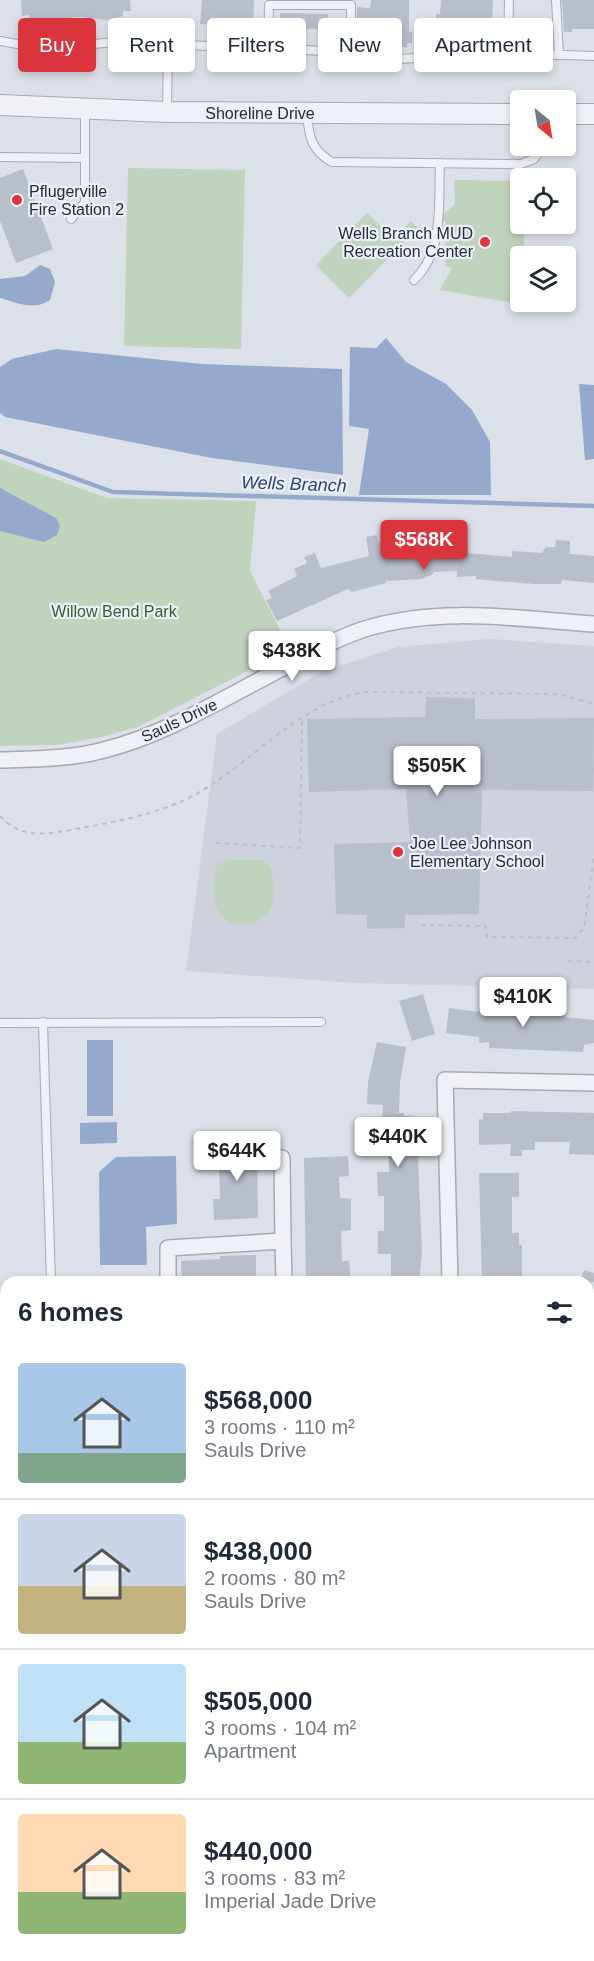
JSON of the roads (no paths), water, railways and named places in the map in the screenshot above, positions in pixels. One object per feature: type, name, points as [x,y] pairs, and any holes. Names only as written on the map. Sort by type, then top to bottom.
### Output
[{"type":"street","name":"Shoreline Drive","points":[[0,105],[167,112],[510,114]]},
{"type":"street","points":[[576,114],[594,114]]},
{"type":"street","name":"Sauls Drive","points":[[0,760],[34,760],[91,753],[132,742],[174,724],[329,645],[366,629],[414,617],[465,615],[594,624]]},
{"type":"street","points":[[450,1276],[445,1080],[594,1083]]},
{"type":"street","points":[[282,1158],[284,1276]]},
{"type":"street","points":[[168,1276],[168,1248],[283,1241]]},
{"type":"lane","points":[[509,0],[509,18]]},
{"type":"lane","points":[[556,0],[559,55]]},
{"type":"lane","points":[[269,18],[269,5],[351,5],[351,18]]},
{"type":"lane","points":[[0,41],[45,49],[108,43]]},
{"type":"lane","points":[[553,55],[594,56]]},
{"type":"lane","points":[[167,112],[168,72]]},
{"type":"lane","points":[[71,219],[85,202],[85,109]]},
{"type":"lane","points":[[307,113],[309,139],[313,147],[332,162],[520,164],[536,156]]},
{"type":"lane","points":[[0,157],[85,158]]},
{"type":"lane","points":[[414,280],[423,272],[433,253],[440,163]]},
{"type":"lane","points":[[43,1022],[51,1276]]},
{"type":"lane","points":[[0,1023],[321,1022]]},
{"type":"water","points":[[40,265],[50,269],[55,282],[50,300],[32,306],[0,298],[0,279],[25,276]]},
{"type":"water","points":[[386,338],[406,362],[446,384],[472,410],[490,442],[491,495],[359,495],[369,429],[349,426],[350,347],[376,348]]},
{"type":"water","points":[[56,349],[202,364],[342,369],[343,475],[212,458],[5,417],[0,413],[0,367],[12,359]]},
{"type":"water","points":[[579,384],[594,385],[594,459],[585,460]]},
{"type":"water","points":[[0,488],[56,518],[60,526],[57,535],[44,542],[0,531]]},
{"type":"water","points":[[87,1040],[113,1040],[113,1116],[87,1116]]},
{"type":"water","points":[[117,1122],[117,1143],[80,1144],[80,1123]]},
{"type":"water","points":[[176,1156],[177,1224],[146,1227],[147,1265],[100,1265],[99,1172],[116,1157]]},
{"type":"waterway","name":"Wells Branch","points":[[0,451],[113,492],[594,506]]},
{"type":"place","name":"Pflugerville Fire Station 2","points":[[17,200]]},
{"type":"place","name":"Wells Branch MUD Recreation Center","points":[[485,242]]},
{"type":"place","name":"Joe Lee Johnson Elementary School","points":[[398,852]]},
{"type":"park label","name":"Willow Bend Park","points":[[114,611]]}]
